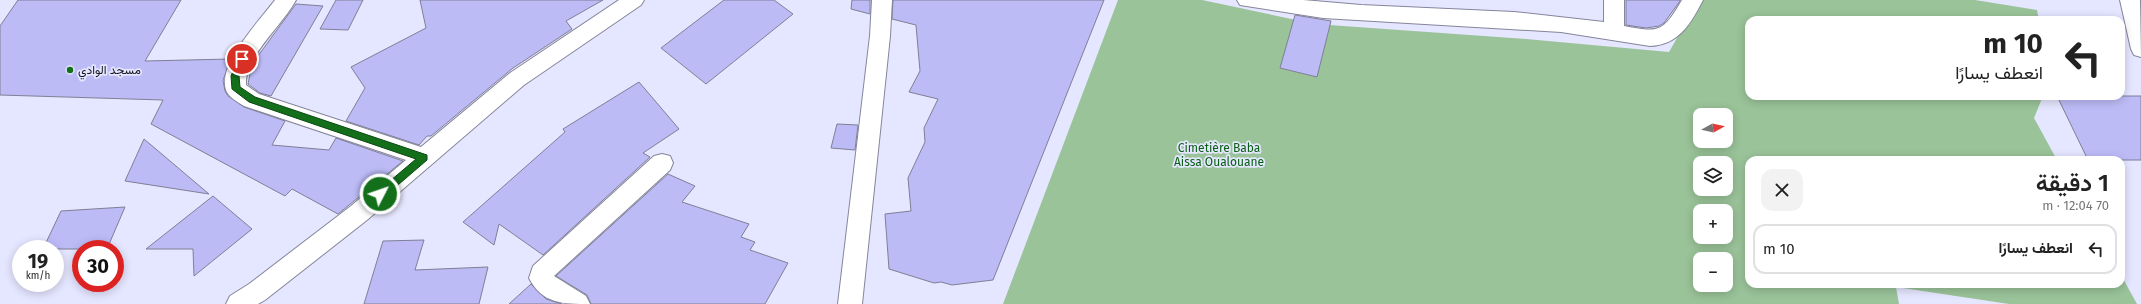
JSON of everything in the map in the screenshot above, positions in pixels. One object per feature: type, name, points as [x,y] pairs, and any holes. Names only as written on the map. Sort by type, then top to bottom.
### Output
[{"type":"street","points":[[286,0],[242,59],[235,76],[236,89],[252,100],[424,157]]},
{"type":"street","points":[[238,304],[257,292],[353,218],[517,79],[634,0]]},
{"type":"street","points":[[850,304],[880,36],[882,0]]},
{"type":"street","points":[[1248,0],[1289,7],[1420,8],[1554,23],[1650,38],[1667,35],[1675,28],[1692,0]]},
{"type":"street","points":[[1614,0],[1614,32]]},
{"type":"street","points":[[2130,0],[2141,49]]},
{"type":"street","points":[[578,304],[544,283],[541,278],[541,273],[662,163]]},
{"type":"green space","name":"Cimetière Baba Aissa Oualouane","points":[[1118,0],[1202,0],[1315,24],[1526,39],[1669,52],[1699,0],[1975,0],[2037,10],[2038,16],[1745,16],[1745,100],[2041,100],[2034,118],[2055,156],[1745,156],[1745,288],[1896,288],[1899,304],[1003,304]]},
{"type":"green space","name":"Cimetière Baba Aissa Oualouane","points":[[2125,282],[2137,304],[2009,304],[1903,288],[2125,288]]},
{"type":"building","points":[[18,0],[181,0],[145,61],[231,59],[223,80],[225,91],[228,96],[244,107],[285,121],[272,145],[329,150],[336,138],[403,161],[338,214],[292,189],[285,196],[151,124],[163,100],[0,95],[0,26]]},
{"type":"building","points":[[336,0],[363,0],[348,30],[320,29]]},
{"type":"building","points":[[420,0],[603,0],[566,21],[572,29],[513,68],[431,136],[427,136],[419,145],[346,121],[365,88],[351,67],[426,28]]},
{"type":"building","points":[[724,0],[774,0],[793,14],[706,84],[661,48]]},
{"type":"building","points":[[852,0],[870,0],[870,14],[851,9]]},
{"type":"building","points":[[893,0],[1104,0],[993,280],[952,285],[941,282],[934,283],[889,269],[885,214],[911,211],[908,178],[925,142],[924,128],[938,99],[909,92],[920,71],[916,25],[892,19]]},
{"type":"building","points":[[1626,0],[1680,1],[1664,23],[1659,26],[1646,28],[1626,25]]},
{"type":"building","points":[[296,4],[323,6],[271,96],[260,93],[248,84],[252,64]]},
{"type":"building","points":[[1295,15],[1331,21],[1317,77],[1280,68]]},
{"type":"building","points":[[639,82],[679,129],[643,153],[650,157],[543,255],[499,224],[494,245],[463,222],[565,132],[563,129]]},
{"type":"building","points":[[2125,96],[2141,96],[2141,160],[2125,160],[2125,156],[2086,156],[2059,100],[2125,100]]},
{"type":"building","points":[[837,124],[858,125],[855,150],[831,148]]},
{"type":"building","points":[[144,139],[209,194],[125,181]]},
{"type":"building","points":[[668,174],[695,186],[682,202],[749,224],[741,237],[755,242],[750,250],[788,263],[765,304],[591,304],[587,295],[556,276]]},
{"type":"building","points":[[213,196],[252,229],[194,276],[193,249],[146,249]]},
{"type":"building","points":[[125,207],[111,240],[72,240],[72,249],[64,249],[64,240],[47,240],[61,211]]},
{"type":"building","points":[[424,240],[415,270],[488,267],[479,304],[364,304],[383,241]]},
{"type":"building","points":[[531,284],[546,299],[562,304],[509,304]]},
{"type":"place","name":"مسجد الوادي","points":[[70,70]]},
{"type":"route","points":[[242,59],[235,76],[236,89],[252,100],[424,157],[380,194]]}]
